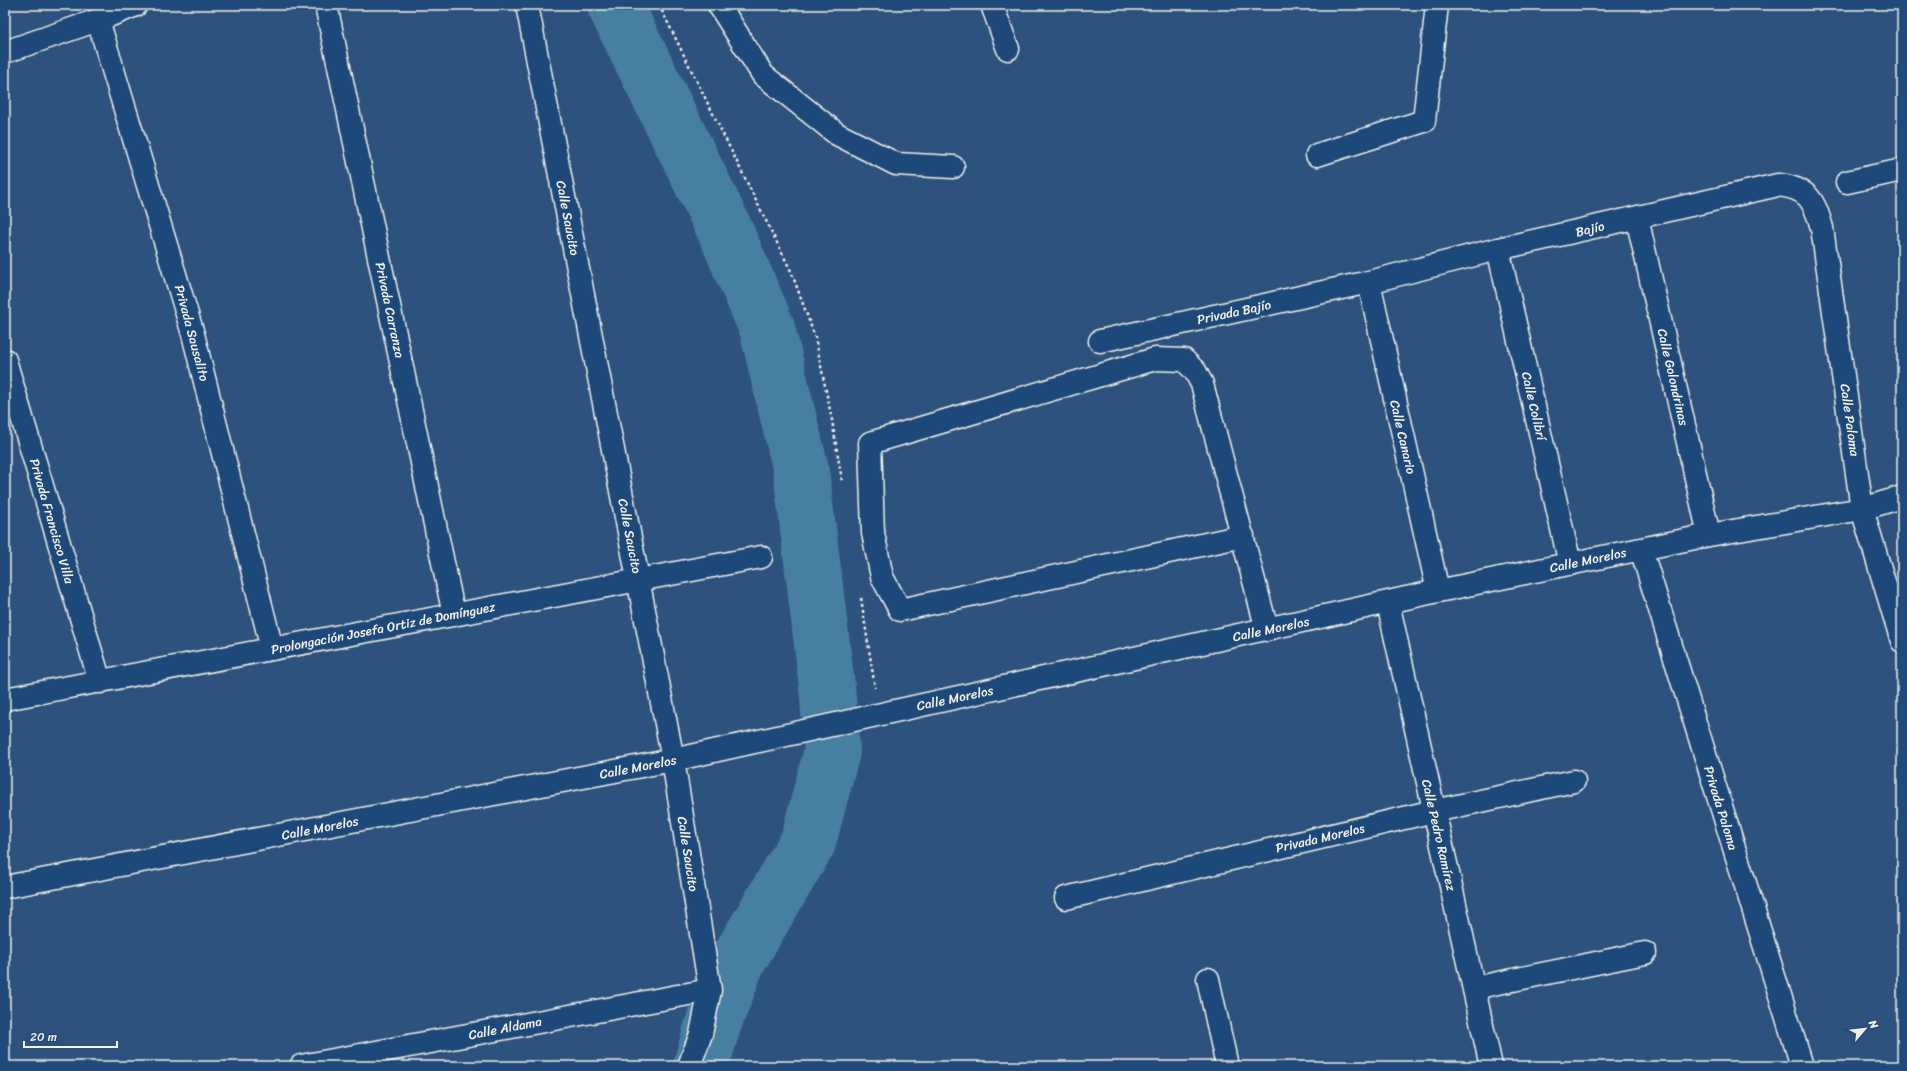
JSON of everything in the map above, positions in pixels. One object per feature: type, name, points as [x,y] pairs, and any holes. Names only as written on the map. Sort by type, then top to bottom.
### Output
[{"type":"street","points":[[5,52],[98,20],[136,5]]},
{"type":"street","name":"Privada Carranza","points":[[326,5],[454,615]]},
{"type":"street","name":"Calle Saucito","points":[[527,5],[673,760],[710,990],[701,1034],[689,1066]]},
{"type":"street","points":[[719,5],[763,75],[838,134],[896,164],[953,167]]},
{"type":"street","points":[[992,5],[1008,49]]},
{"type":"street","points":[[1317,155],[1424,121],[1437,5]]},
{"type":"street","name":"Privada Sausalito","points":[[98,20],[193,334],[272,649]]},
{"type":"street","points":[[1847,182],[1902,170]]},
{"type":"street","name":"Bajío","points":[[1369,282],[1498,249],[1778,185],[1793,187],[1810,196]]},
{"type":"street","name":"Calle Paloma","points":[[1810,196],[1818,211],[1822,228],[1862,509],[1902,641]]},
{"type":"street","name":"Calle Golondrinas","points":[[1637,218],[1709,535]]},
{"type":"street","name":"Calle Colibrí","points":[[1498,249],[1570,564]]},
{"type":"street","name":"Privada Bajío","points":[[1100,341],[1369,282]]},
{"type":"street","name":"Calle Canario","points":[[1369,282],[1438,591]]},
{"type":"street","points":[[1243,536],[900,610],[882,577],[873,533],[870,443],[1155,359],[1184,360],[1195,371],[1202,384],[1243,536],[1267,630]]},
{"type":"street","name":"Privada Francisco Villa","points":[[5,360],[100,682]]},
{"type":"street","name":"Calle Morelos","points":[[5,887],[673,760],[1438,591],[1709,535],[1862,509],[1902,497]]},
{"type":"street","name":"Privada Paloma","points":[[1640,549],[1802,1066]]},
{"type":"street","name":"Prolongación Josefa Ortiz de Domínguez","points":[[5,699],[761,557]]},
{"type":"street","name":"Calle Pedro Ramírez","points":[[1388,603],[1492,1066]]},
{"type":"street","name":"Privada Morelos","points":[[1066,898],[1434,811],[1574,781]]},
{"type":"street","points":[[1474,988],[1645,953]]},
{"type":"street","points":[[1208,979],[1228,1066]]},
{"type":"street","name":"Calle Aldama","points":[[301,1066],[710,990]]},
{"type":"path","points":[[659,5],[791,270],[815,337],[832,420],[842,482]]},
{"type":"path","points":[[860,590],[870,717]]},
{"type":"waterway","points":[[615,5],[724,228],[767,328],[801,470],[827,686],[832,751],[808,842],[737,962],[713,1025],[701,1066]]}]
